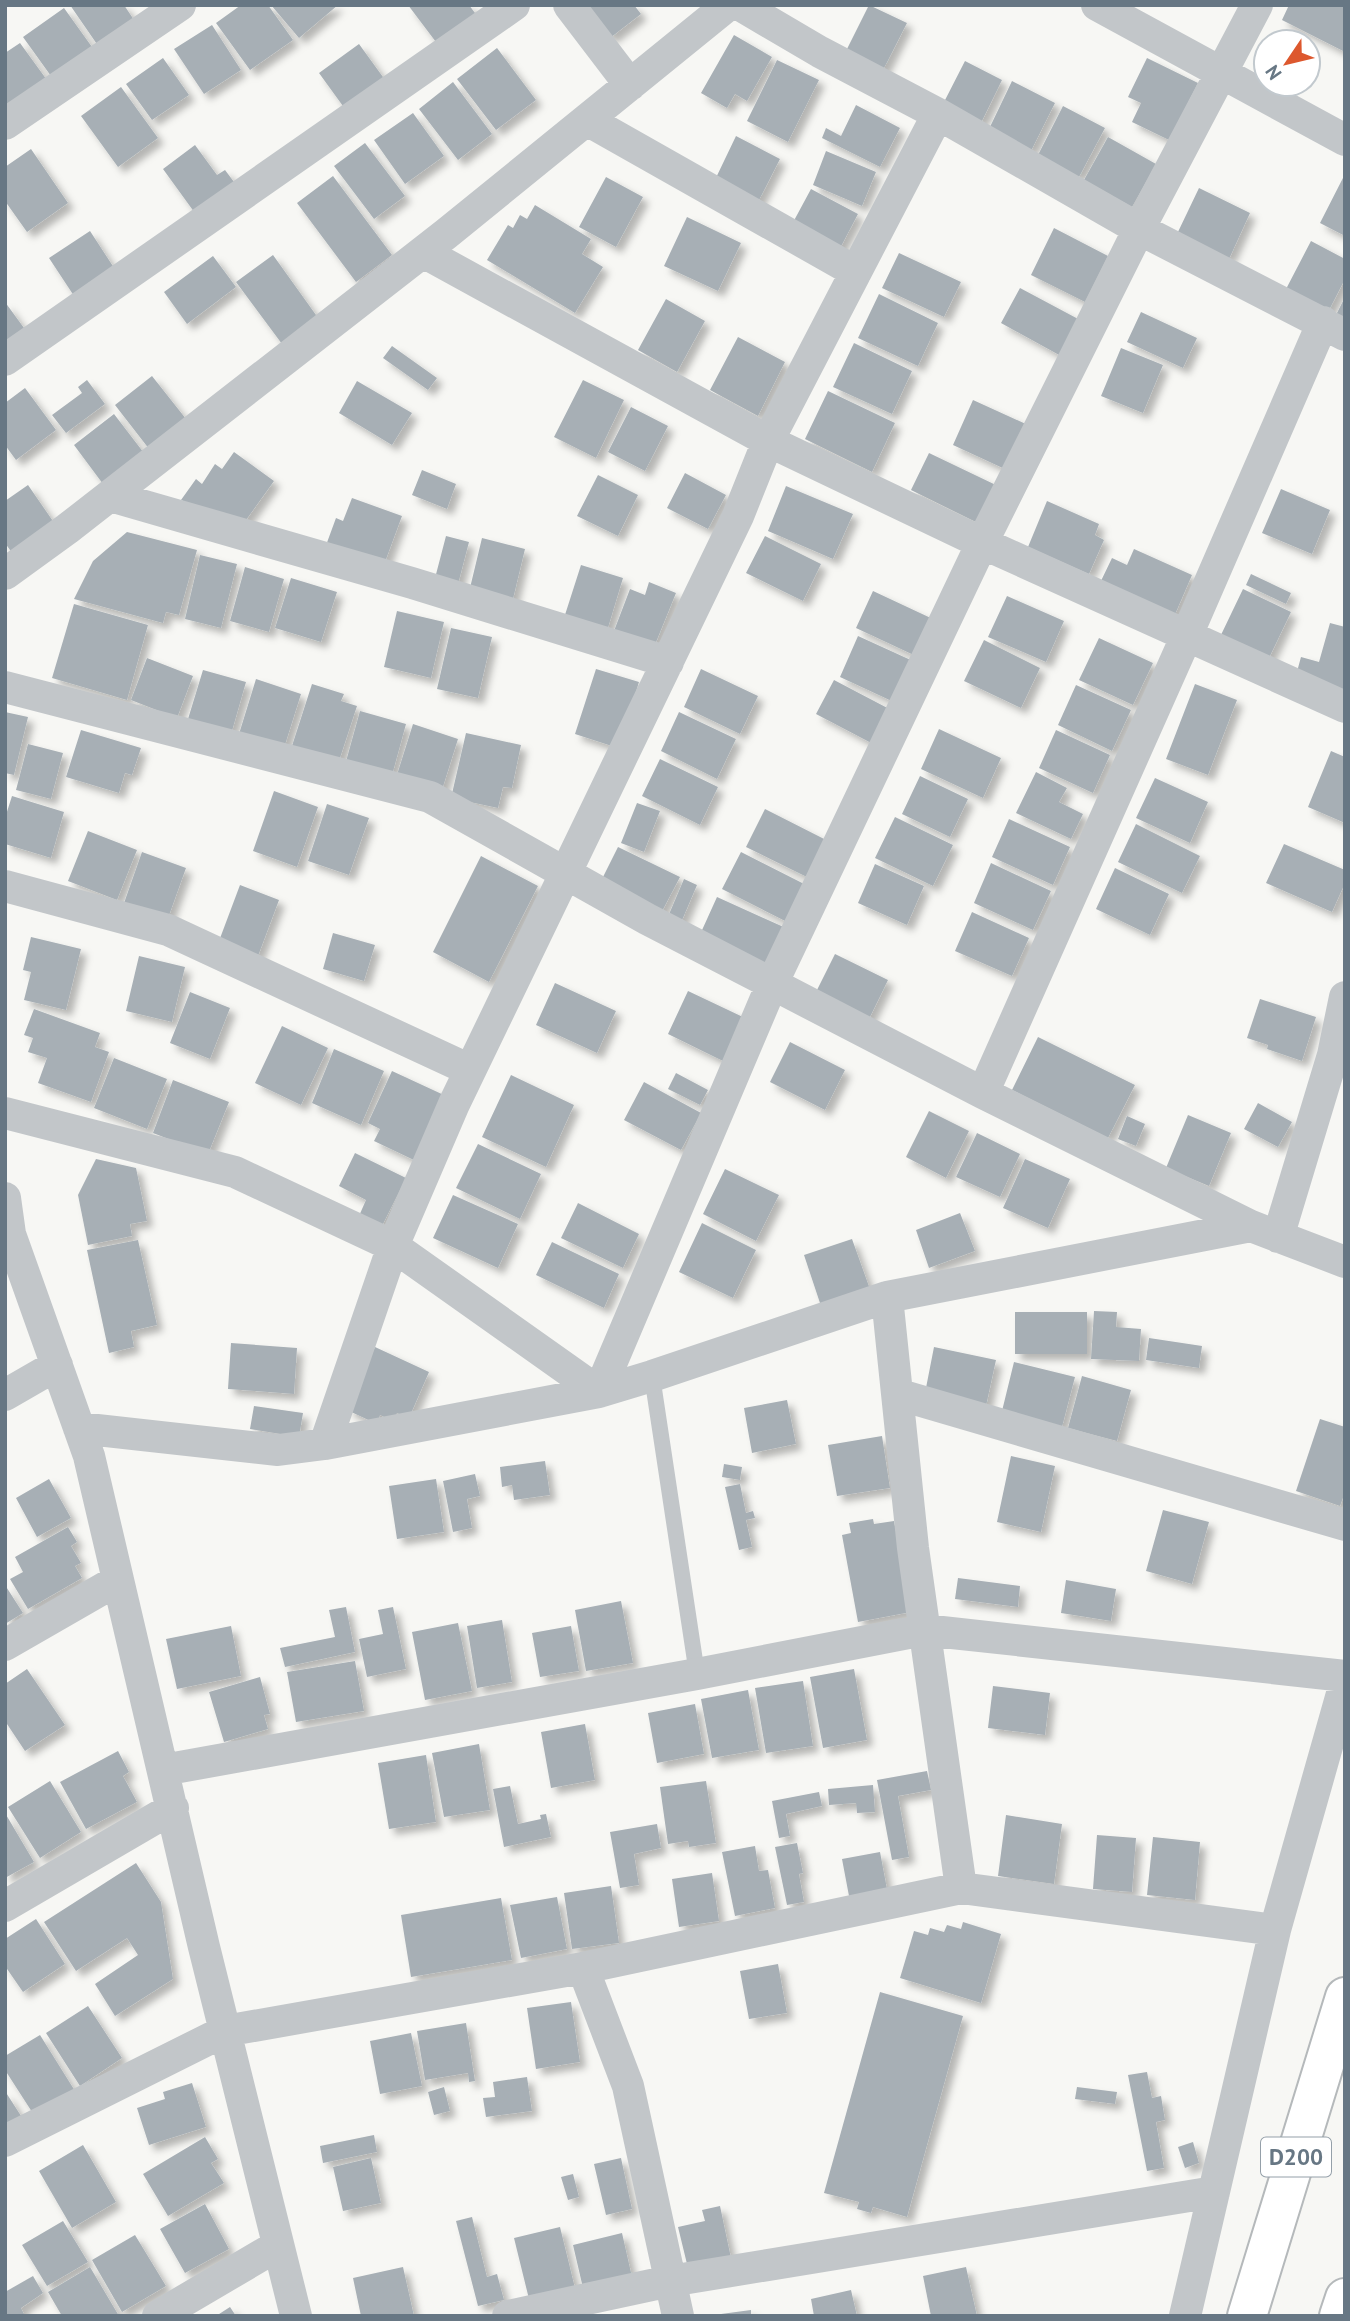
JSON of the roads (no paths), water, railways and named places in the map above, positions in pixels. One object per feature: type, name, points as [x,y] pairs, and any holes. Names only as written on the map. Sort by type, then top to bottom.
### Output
[{"type":"highway","name":"D200","points":[[1247,2316],[1345,1997]]},
{"type":"highway","points":[[1339,2316],[1345,2298]]},
{"type":"street","points":[[5,124],[180,5]]},
{"type":"street","points":[[5,359],[514,5]]},
{"type":"street","points":[[569,5],[630,85]]},
{"type":"street","points":[[5,574],[110,496],[423,252],[728,5]]},
{"type":"street","points":[[740,5],[1139,229],[1334,328],[1187,635],[984,1093]]},
{"type":"street","points":[[1097,5],[1345,140]]},
{"type":"street","points":[[599,1392],[772,984],[982,543],[1139,229],[1257,5]]},
{"type":"street","points":[[325,1444],[393,1246],[470,1070],[738,516],[768,442],[938,114]]},
{"type":"street","points":[[587,120],[856,272]]},
{"type":"street","points":[[423,252],[768,442],[982,543],[1345,707]]},
{"type":"street","points":[[110,496],[412,583],[668,662]]},
{"type":"street","points":[[5,687],[430,797],[647,919],[984,1093],[1265,1232],[1345,1262]]},
{"type":"street","points":[[5,886],[168,930],[470,1070]]},
{"type":"street","points":[[1265,1232],[1332,1055],[1345,997]]},
{"type":"street","points":[[5,1113],[235,1172],[393,1246],[599,1392]]},
{"type":"street","points":[[5,1198],[8,1233],[89,1456],[225,2031],[296,2316]]},
{"type":"street","points":[[79,1428],[278,1450],[325,1444],[599,1392],[887,1297],[1265,1232]]},
{"type":"street","points":[[887,1297],[913,1548],[961,1888]]},
{"type":"street","points":[[5,1395],[57,1365]]},
{"type":"street","points":[[897,1394],[1345,1525]]},
{"type":"street","points":[[5,1645],[118,1580]]},
{"type":"street","points":[[163,1770],[697,1674],[924,1630],[1345,1676]]},
{"type":"street","points":[[1185,2316],[1275,1930],[1345,1683]]},
{"type":"street","points":[[5,1906],[173,1808]]},
{"type":"street","points":[[5,2141],[225,2031],[583,1968],[961,1888],[1275,1930]]},
{"type":"street","points":[[583,1968],[628,2086],[678,2316]]},
{"type":"street","points":[[508,2316],[670,2281],[1214,2192]]},
{"type":"street","points":[[158,2316],[277,2246]]},
{"type":"lane","points":[[652,1376],[697,1674]]}]
